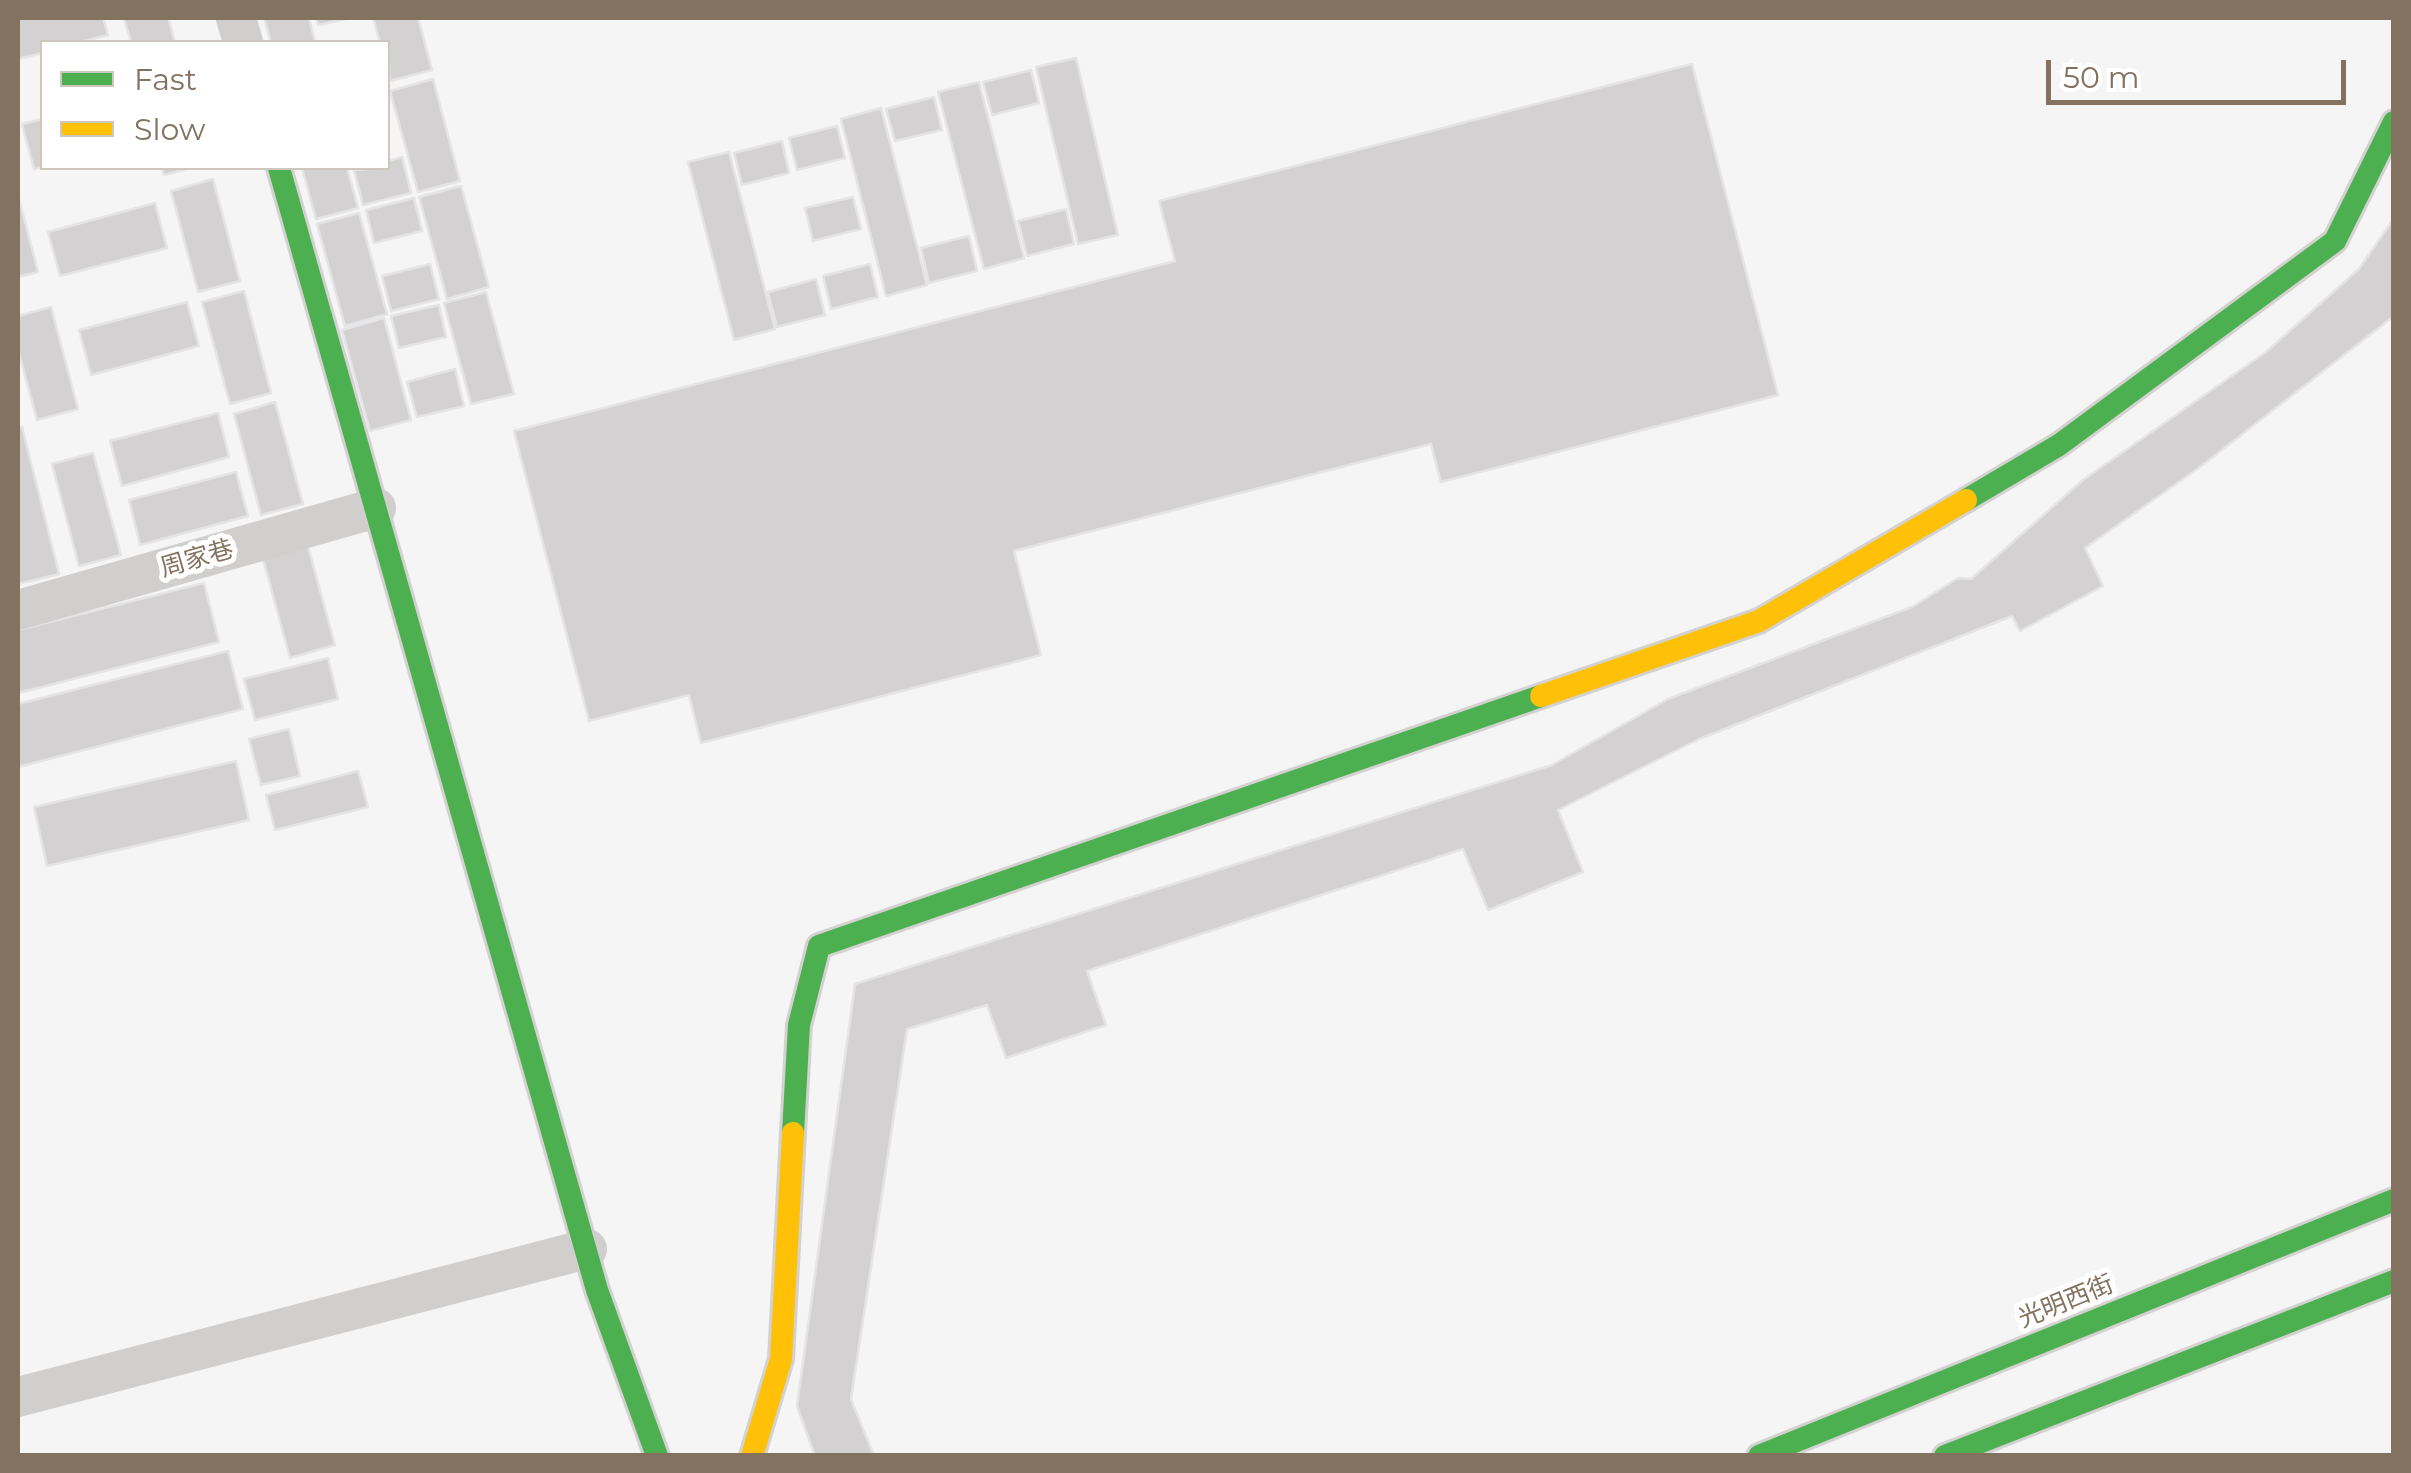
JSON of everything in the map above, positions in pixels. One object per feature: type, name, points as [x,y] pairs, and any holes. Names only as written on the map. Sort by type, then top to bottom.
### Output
[{"type":"street","points":[[752,1456],[781,1360],[799,1025],[819,946],[1759,621],[2059,445],[2335,241],[2394,122]]},
{"type":"street","points":[[280,170],[598,1290],[658,1456]]},
{"type":"street","name":"周家巷","points":[[18,610],[376,508]]},
{"type":"street","name":"光明西街","points":[[1760,1456],[2394,1200]]},
{"type":"street","points":[[18,1397],[587,1249]]},
{"type":"street","points":[[1946,1456],[2394,1281]]},
{"type":"building","points":[[18,18],[103,18],[108,35],[88,40],[40,40],[40,54],[18,59]]},
{"type":"building","points":[[124,18],[168,18],[174,40],[130,40]]},
{"type":"building","points":[[264,18],[309,18],[314,40],[270,40]]},
{"type":"building","points":[[316,18],[350,18],[318,25]]},
{"type":"building","points":[[373,18],[418,18],[432,70],[390,81],[390,40],[379,40]]},
{"type":"building","points":[[1076,58],[1118,235],[1078,244],[1036,67]]},
{"type":"building","points":[[1692,64],[1778,395],[1441,482],[1431,444],[1014,551],[1041,655],[701,743],[689,695],[589,721],[514,431],[1175,261],[1159,201]]},
{"type":"building","points":[[1031,70],[1039,103],[992,115],[983,82]]},
{"type":"building","points":[[433,79],[460,181],[418,192],[390,91]]},
{"type":"building","points":[[979,82],[1024,258],[984,269],[938,92]]},
{"type":"building","points":[[934,97],[942,130],[895,141],[886,109]]},
{"type":"building","points":[[881,108],[927,285],[886,296],[841,119]]},
{"type":"building","points":[[40,120],[40,168],[34,169],[22,124]]},
{"type":"building","points":[[837,126],[845,158],[797,170],[789,138]]},
{"type":"building","points":[[782,141],[789,173],[742,185],[734,153]]},
{"type":"building","points":[[729,152],[775,329],[734,340],[688,162]]},
{"type":"building","points":[[402,157],[411,193],[363,205],[354,170],[390,170],[390,160]]},
{"type":"building","points":[[303,170],[348,170],[358,208],[316,219]]},
{"type":"building","points":[[213,179],[240,281],[198,292],[171,191]]},
{"type":"building","points":[[461,186],[489,287],[447,299],[419,197]]},
{"type":"building","points":[[18,195],[38,272],[18,277]]},
{"type":"building","points":[[853,197],[861,229],[813,241],[805,208]]},
{"type":"building","points":[[414,198],[422,231],[374,243],[366,210]]},
{"type":"building","points":[[155,203],[167,248],[60,276],[48,232]]},
{"type":"building","points":[[1066,209],[1074,244],[1027,256],[1018,221]]},
{"type":"building","points":[[359,213],[387,314],[345,326],[317,224]]},
{"type":"building","points":[[2394,218],[2394,316],[2200,467],[2085,548],[2103,586],[2020,631],[2012,616],[1699,739],[1558,810],[1583,872],[1488,910],[1463,849],[1087,971],[1106,1025],[1006,1058],[987,1005],[907,1029],[851,1399],[874,1456],[815,1456],[797,1406],[855,984],[1552,765],[1668,699],[1912,607],[1958,578],[1971,579],[2083,480],[2266,352],[2359,269]]},
{"type":"building","points":[[969,236],[977,271],[929,283],[921,248]]},
{"type":"building","points":[[430,264],[439,299],[391,311],[382,276]]},
{"type":"building","points":[[870,264],[878,297],[831,309],[823,276]]},
{"type":"building","points":[[816,279],[825,315],[777,327],[768,292]]},
{"type":"building","points":[[244,291],[271,393],[230,404],[202,302]]},
{"type":"building","points":[[486,292],[514,394],[471,404],[444,303]]},
{"type":"building","points":[[187,302],[199,346],[91,375],[79,330]]},
{"type":"building","points":[[439,305],[446,337],[399,348],[391,316]]},
{"type":"building","points":[[51,307],[78,409],[37,420],[18,349],[18,316]]},
{"type":"building","points":[[384,318],[411,420],[370,431],[342,330]]},
{"type":"building","points":[[455,369],[464,406],[417,417],[407,382]]},
{"type":"building","points":[[275,402],[303,504],[261,515],[234,414]]},
{"type":"building","points":[[218,413],[229,457],[122,486],[110,441]]},
{"type":"building","points":[[22,427],[59,574],[18,584],[18,428]]},
{"type":"building","points":[[93,453],[121,555],[79,566],[52,464]]},
{"type":"building","points":[[236,472],[248,516],[140,545],[129,500]]},
{"type":"building","points":[[307,543],[335,645],[290,658],[262,555]]},
{"type":"building","points":[[204,583],[219,642],[18,693],[18,630]]},
{"type":"building","points":[[228,651],[243,709],[18,767],[18,704]]},
{"type":"building","points":[[328,658],[338,699],[255,720],[244,679]]},
{"type":"building","points":[[289,729],[300,776],[261,785],[249,739]]},
{"type":"building","points":[[236,761],[249,820],[47,866],[34,807]]},
{"type":"building","points":[[358,771],[368,807],[275,830],[266,795]]},
{"type":"traffic: fast","points":[[1966,500],[2059,445],[2335,241],[2394,122]]},
{"type":"traffic: fast","points":[[280,170],[597,1290],[657,1456]]},
{"type":"traffic: fast","points":[[793,1133],[799,1025],[819,946],[1541,696]]},
{"type":"traffic: fast","points":[[1759,1456],[2394,1200]]},
{"type":"traffic: fast","points":[[1945,1456],[2394,1281]]},
{"type":"traffic: slow","points":[[1541,696],[1759,621],[1966,500]]},
{"type":"traffic: slow","points":[[752,1456],[781,1359],[793,1133]]}]
